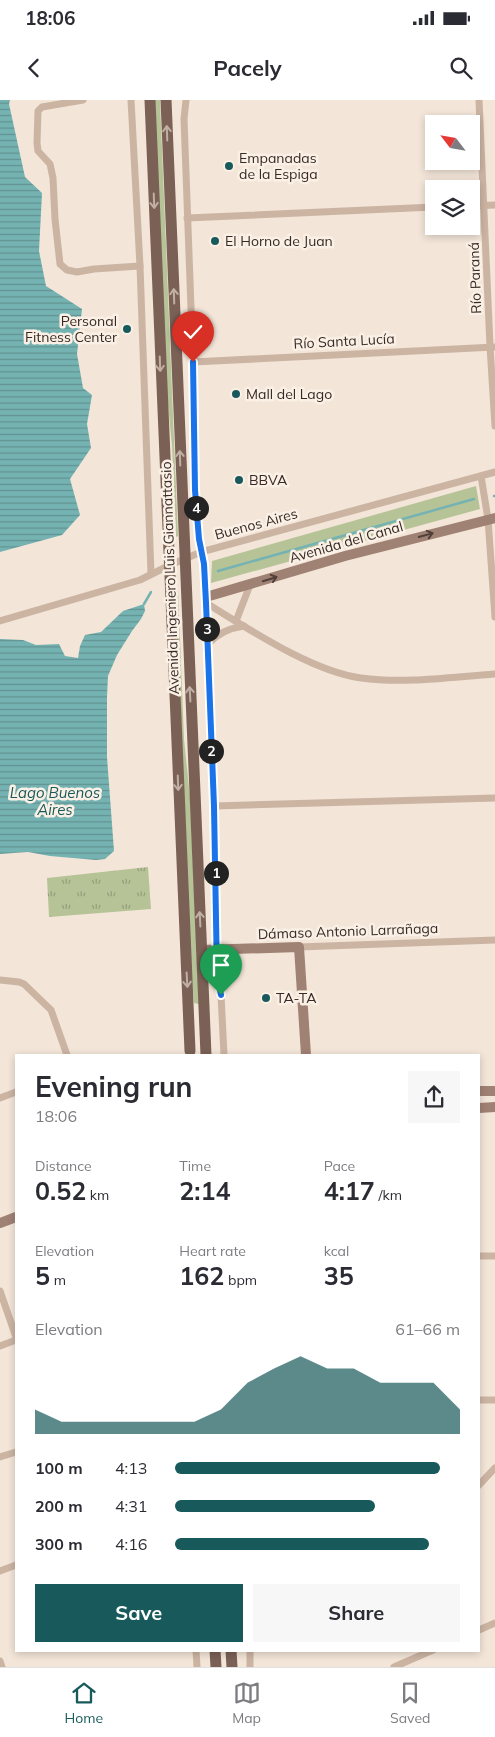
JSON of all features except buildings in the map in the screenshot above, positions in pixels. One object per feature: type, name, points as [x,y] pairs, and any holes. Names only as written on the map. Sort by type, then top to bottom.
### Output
[{"type":"main road","name":"Avenida Ingeniero Luis Giannattasio","points":[[150,100],[168,566],[190,1051]]},
{"type":"main road","name":"Avenida Ingeniero Luis Giannattasio","points":[[166,100],[206,1054]]},
{"type":"main road","points":[[215,1652],[216,1667]]},
{"type":"main road","points":[[231,1652],[232,1667]]},
{"type":"street","points":[[83,100],[42,107],[38,111],[38,151],[50,164],[53,178],[60,264],[67,270],[77,272],[140,266]]},
{"type":"street","name":"Avenida Ingeniero Luis Giannattasio","points":[[131,100],[140,266],[152,574]]},
{"type":"street","name":"Avenida Ingeniero Luis Giannattasio","points":[[186,100],[184,118],[193,362],[195,490],[201,552],[204,564],[206,600],[214,806],[217,975],[221,995],[224,1054]]},
{"type":"street","name":"Río Paraná","points":[[479,100],[495,426]]},
{"type":"street","points":[[480,205],[495,205]]},
{"type":"street","points":[[187,218],[425,207]]},
{"type":"street","name":"Río Santa Lucía","points":[[193,362],[492,346]]},
{"type":"street","name":"Buenos Aires","points":[[0,621],[140,580],[201,552],[495,472]]},
{"type":"street","points":[[481,476],[491,518],[495,617]]},
{"type":"street","points":[[181,478],[195,490]]},
{"type":"street","name":"Avenida del Canal","points":[[206,600],[345,556],[491,518]]},
{"type":"street","points":[[236,621],[250,585]]},
{"type":"street","points":[[206,600],[244,626],[314,663],[342,674],[360,678],[420,680],[495,674]]},
{"type":"street","points":[[208,644],[214,637],[225,630],[244,626]]},
{"type":"street","points":[[214,806],[495,798]]},
{"type":"street","name":"Dámaso Antonio Larrañaga","points":[[202,950],[495,940]]},
{"type":"street","points":[[299,947],[306,1054]]},
{"type":"street","points":[[0,980],[24,984],[52,1010],[67,1054]]},
{"type":"street","points":[[480,1091],[495,1091]]},
{"type":"street","points":[[0,1098],[15,1092]]},
{"type":"street","points":[[480,1108],[495,1107]]},
{"type":"street","points":[[0,1223],[15,1217]]},
{"type":"street","points":[[480,1256],[495,1256]]},
{"type":"street","points":[[0,1291],[15,1335]]},
{"type":"street","points":[[0,1346],[15,1338]]},
{"type":"street","points":[[480,1400],[495,1400]]},
{"type":"street","points":[[0,1458],[15,1452]]},
{"type":"street","points":[[480,1484],[495,1468]]},
{"type":"street","points":[[0,1571],[15,1565]]},
{"type":"street","points":[[480,1630],[495,1623]]},
{"type":"street","points":[[196,1652],[197,1667]]},
{"type":"street","points":[[250,1652],[250,1667]]},
{"type":"street","points":[[394,1667],[428,1652]]},
{"type":"street","points":[[0,1661],[2,1667]]},
{"type":"green space","points":[[153,100],[160,100],[178,536],[176,537],[172,446],[164,362]]},
{"type":"green space","points":[[476,486],[480,509],[211,583],[212,561]]},
{"type":"green space","points":[[176,589],[178,589],[184,739],[190,797],[199,1004],[194,1003],[190,953]]},
{"type":"green space","points":[[148,867],[151,909],[49,917],[47,878]]},
{"type":"water","points":[[0,100],[10,100],[9,104],[25,177],[42,193],[39,251],[46,286],[82,309],[77,354],[83,388],[92,395],[87,424],[91,448],[70,479],[80,515],[62,535],[0,552]]},
{"type":"water","name":"Lago Buenos Aires","points":[[144,604],[145,611],[141,619],[117,655],[108,676],[107,757],[114,851],[105,859],[96,860],[28,852],[0,854],[0,639],[23,640],[36,645],[59,644],[65,656],[78,658],[80,646],[85,635],[101,632],[123,611]]},
{"type":"waterway","points":[[218,571],[474,499]]},
{"type":"waterway","points":[[144,604],[151,592]]},
{"type":"place","name":"Empanadas de la Espiga","points":[[229,166]]},
{"type":"place","name":"El Horno de Juan","points":[[215,241]]},
{"type":"place","name":"Personal Fitness Center","points":[[127,329]]},
{"type":"place","name":"Mall del Lago","points":[[236,394]]},
{"type":"place","name":"BBVA","points":[[239,480]]},
{"type":"place","name":"TA-TA","points":[[266,998]]},
{"type":"route","points":[[193,362],[195,490],[199,539],[204,564],[214,806],[217,975],[221,995]]}]
